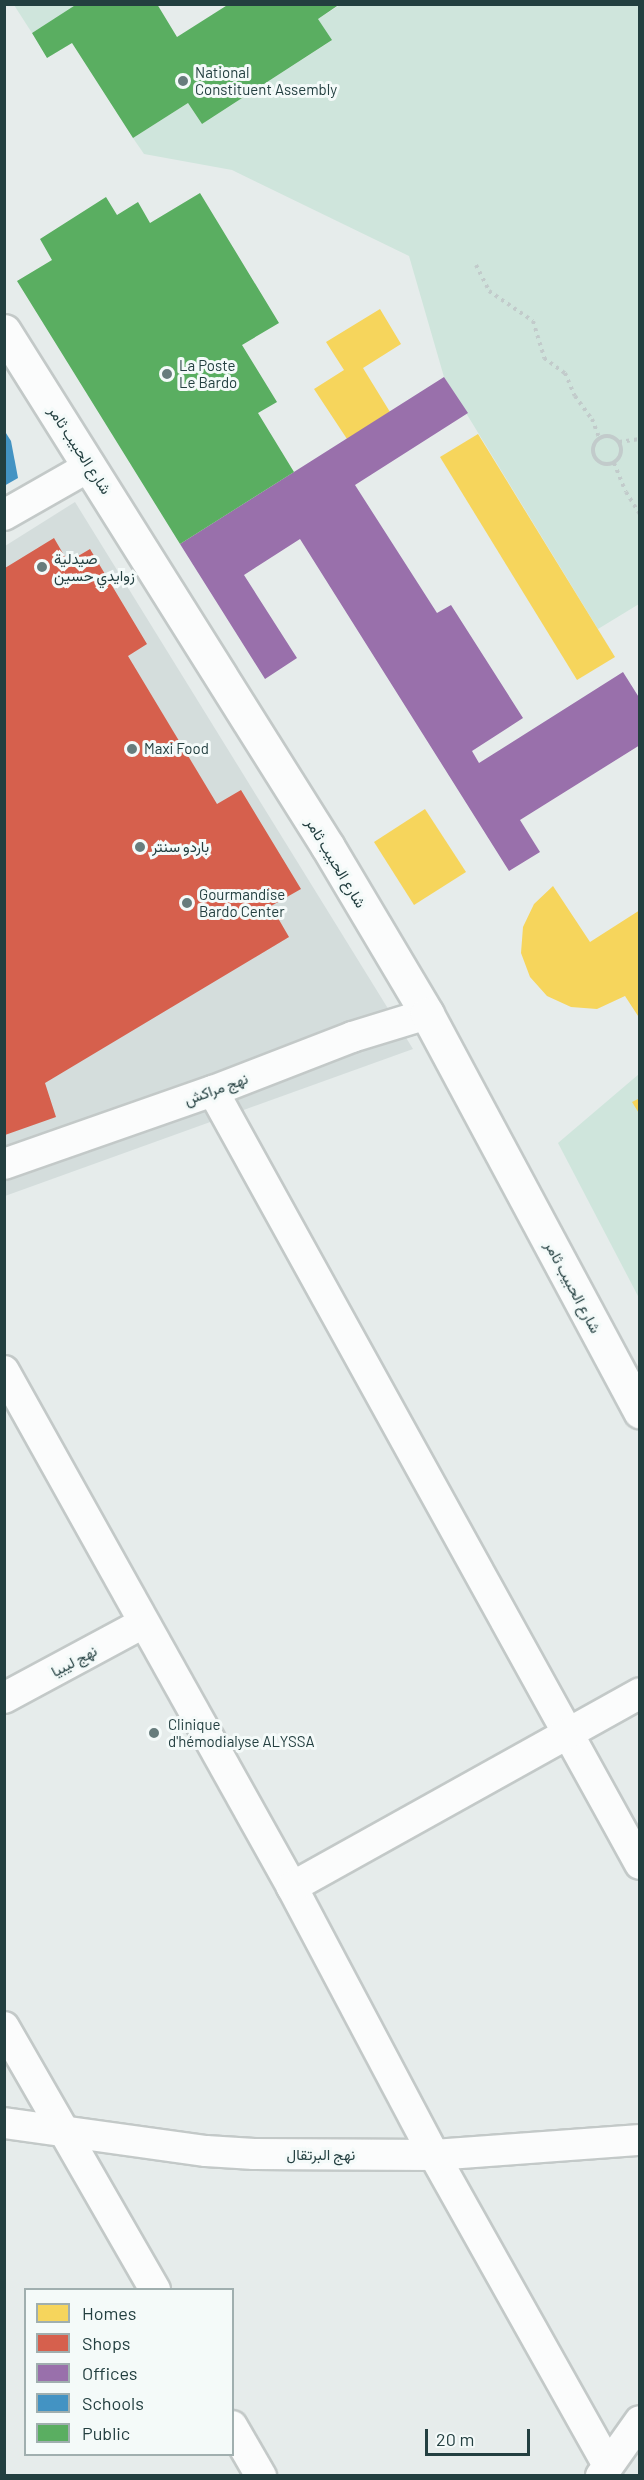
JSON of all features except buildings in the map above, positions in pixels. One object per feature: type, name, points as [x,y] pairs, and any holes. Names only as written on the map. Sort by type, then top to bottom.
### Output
[{"type":"street","name":"شارع الحبيب ثامر","points":[[4,331],[328,847],[427,1014],[639,1411]]},
{"type":"street","points":[[4,515],[90,466]]},
{"type":"street","name":"نهج مراكش","points":[[4,1164],[213,1090],[352,1037],[427,1014]]},
{"type":"street","points":[[213,1090],[639,1864]]},
{"type":"street","points":[[4,1371],[292,1887],[604,2470],[636,2433]]},
{"type":"street","name":"نهج ليبيا","points":[[4,1698],[143,1623]]},
{"type":"street","points":[[292,1887],[639,1693]]},
{"type":"street","points":[[4,2027],[153,2288]]},
{"type":"street","name":"نهج البرتقال","points":[[4,2123],[63,2129],[206,2151],[244,2154],[434,2156],[639,2140]]},
{"type":"street","points":[[234,2429],[261,2475]]},
{"type":"path","points":[[476,265],[489,291],[533,321],[544,358],[565,374],[575,396],[592,418],[599,437]]},
{"type":"path","points":[[619,442],[621,454],[614,463],[603,464],[594,458],[592,446],[599,437],[610,436],[619,442],[639,439]]},
{"type":"path","points":[[614,463],[626,492],[639,514]]},
{"type":"shaded area","name":"باردو سنتر","points":[[75,502],[413,1049],[5,1196],[5,546]]},
{"type":"green space","points":[[14,5],[77,5],[32,33]]},
{"type":"green space","points":[[340,5],[639,5],[639,604],[598,629],[444,377],[409,256],[232,170],[144,154],[133,138],[188,103],[202,124],[331,41],[318,19]]},
{"type":"green space","points":[[639,1074],[639,1298],[558,1143]]},
{"type":"place","name":"National Constituent Assembly","points":[[183,81]]},
{"type":"place","name":"La Poste Le Bardo","points":[[167,374]]},
{"type":"place","name":"صيدلية زوايدي حسين","points":[[42,567]]},
{"type":"place","name":"Maxi Food","points":[[132,749]]},
{"type":"place","name":"باردو سنتر","points":[[140,847]]},
{"type":"place","name":"Gourmandise Bardo Center","points":[[187,903]]},
{"type":"place","name":"Clinique d'hémodialyse ALYSSA","points":[[154,1733]]}]
